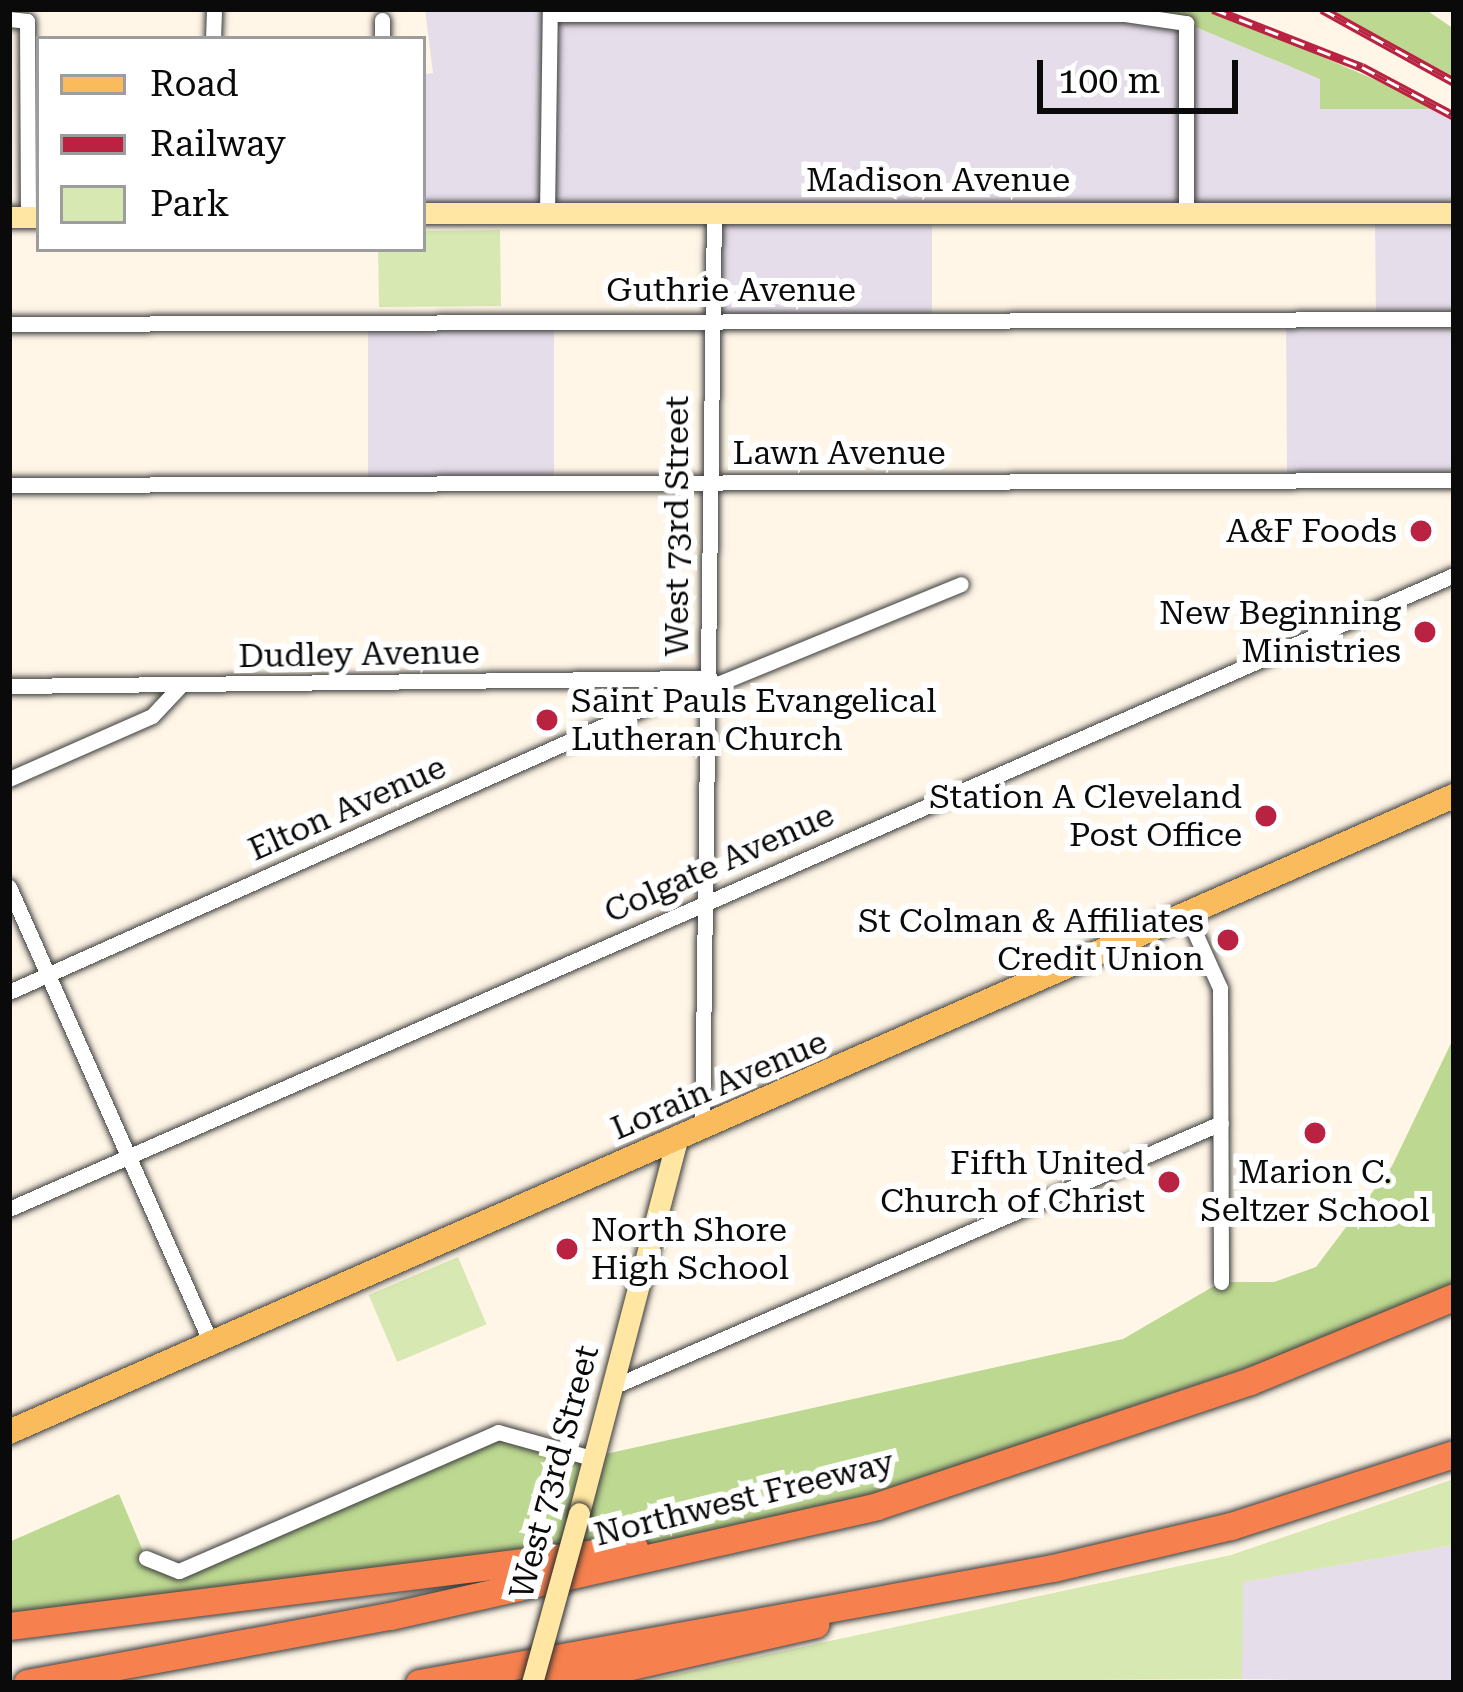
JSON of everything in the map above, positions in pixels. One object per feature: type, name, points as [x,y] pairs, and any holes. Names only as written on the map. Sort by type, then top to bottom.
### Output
[{"type":"highway","name":"Northwest Freeway","points":[[27,1683],[746,1538],[1017,1463],[1454,1298]]},
{"type":"highway","points":[[556,1683],[972,1582],[1231,1526],[1446,1458]]},
{"type":"highway","points":[[9,1626],[746,1538]]},
{"type":"highway","points":[[419,1683],[972,1582]]},
{"type":"main road","name":"Lorain Avenue","points":[[9,1432],[1454,796]]},
{"type":"street","points":[[547,213],[550,11],[1125,14],[1186,23],[1186,213]]},
{"type":"street","points":[[18,20],[25,217]]},
{"type":"street","points":[[382,20],[382,36]]},
{"type":"street","name":"Madison Avenue","points":[[426,213],[1454,213]]},
{"type":"street","name":"West 73rd Street","points":[[702,1127],[714,213]]},
{"type":"street","name":"Guthrie Avenue","points":[[9,324],[1454,320]]},
{"type":"street","name":"Lawn Avenue","points":[[9,485],[1454,480]]},
{"type":"street","name":"Colgate Avenue","points":[[9,1209],[1454,575]]},
{"type":"street","name":"Elton Avenue","points":[[9,992],[710,683],[961,584]]},
{"type":"street","name":"Dudley Avenue","points":[[9,686],[710,683]]},
{"type":"street","points":[[9,779],[152,716],[180,686]]},
{"type":"street","points":[[9,887],[212,1345]]},
{"type":"street","points":[[1187,915],[1220,988],[1221,1282]]},
{"type":"street","points":[[610,1388],[1221,1123]]},
{"type":"street","name":"West 73rd Street","points":[[532,1683],[677,1139]]},
{"type":"street","points":[[146,1558],[179,1571],[498,1432],[592,1457]]},
{"type":"shaded area","points":[[425,9],[1125,14],[1186,23],[1321,79],[1321,109],[1442,109],[1454,120],[1454,480],[1287,480],[1286,319],[1376,319],[1375,214],[932,214],[932,319],[711,319],[714,213],[426,213],[426,74],[433,73]]},
{"type":"shaded area","points":[[368,321],[554,321],[554,479],[368,479]]},
{"type":"shaded area","points":[[1454,1545],[1454,1683],[1242,1679],[1242,1582]]},
{"type":"green space","points":[[550,9],[1213,9],[1442,109],[1320,109],[1320,79],[1186,23],[1125,14]]},
{"type":"green space","points":[[1322,9],[1425,9],[1454,29],[1454,82]]},
{"type":"green space","points":[[500,230],[501,306],[379,307],[378,252],[426,252],[426,231]]},
{"type":"green space","points":[[1454,1037],[1454,1297],[746,1538],[9,1626],[9,1542],[119,1494],[146,1558],[179,1571],[498,1432],[592,1457],[1123,1339],[1221,1282],[1274,1282],[1316,1267],[1392,1166]]},
{"type":"green space","points":[[458,1257],[487,1324],[397,1362],[369,1295]]},
{"type":"green space","points":[[1454,1479],[1454,1545],[1243,1582],[1242,1679],[634,1683],[1231,1555]]},
{"type":"railway","points":[[1213,9],[1362,67],[1454,116]]},
{"type":"railway","points":[[1322,9],[1454,82]]},
{"type":"place","name":"A&F Foods","points":[[1421,531]]},
{"type":"place","name":"New Beginning Ministries","points":[[1425,632]]},
{"type":"place","name":"Saint Pauls Evangelical Lutheran Church","points":[[547,720]]},
{"type":"place","name":"Station A Cleveland Post Office","points":[[1266,816]]},
{"type":"place","name":"St Colman & Affiliates Credit Union","points":[[1228,940]]},
{"type":"place","name":"Marion C. Seltzer School","points":[[1315,1133]]},
{"type":"place","name":"Fifth United Church of Christ","points":[[1169,1182]]},
{"type":"place","name":"North Shore High School","points":[[567,1249]]}]
